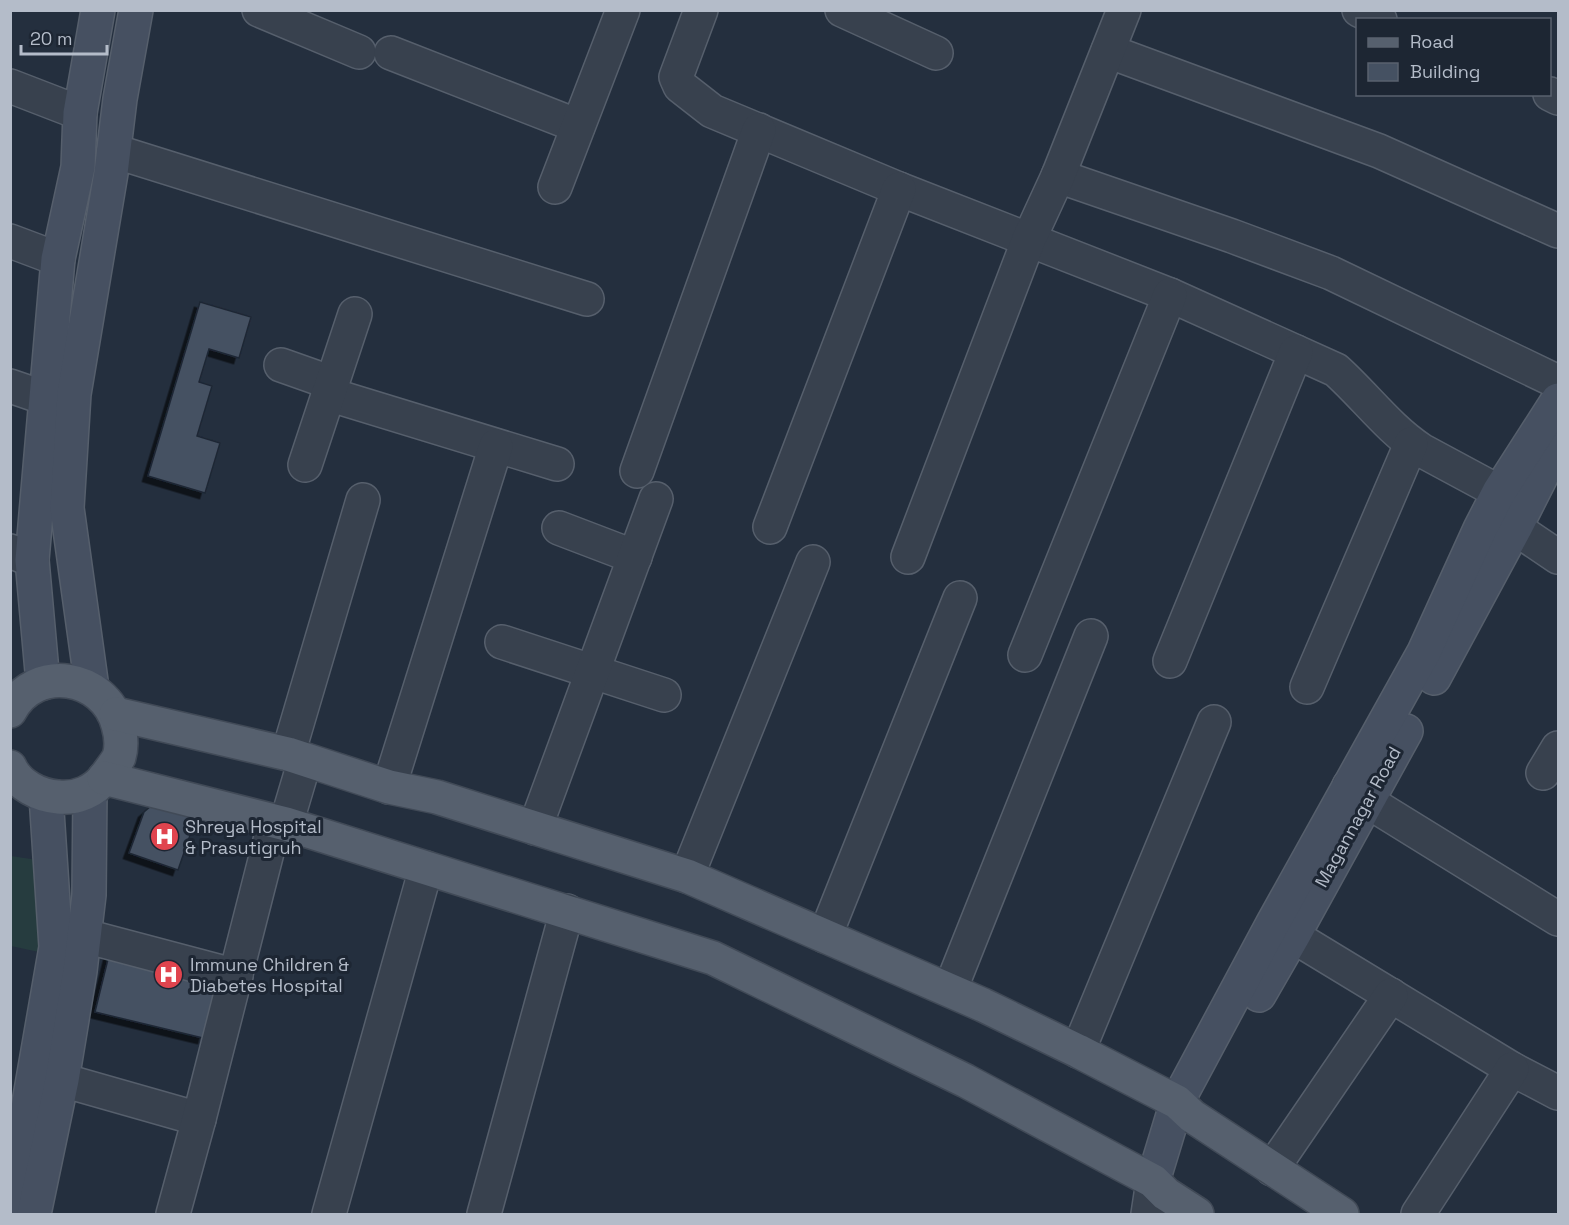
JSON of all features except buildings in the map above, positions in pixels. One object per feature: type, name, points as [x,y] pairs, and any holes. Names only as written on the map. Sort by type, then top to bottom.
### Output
[{"type":"main road","points":[[12,704],[28,690],[43,683],[68,680],[92,688],[105,699],[116,714],[121,735],[118,757],[97,785],[69,798],[25,785]]},
{"type":"main road","points":[[116,714],[297,757],[389,787],[437,797],[687,876],[950,990],[1078,1051],[1184,1109],[1342,1215]]},
{"type":"main road","points":[[97,785],[281,823],[713,958],[966,1081],[1154,1201],[1197,1215]]},
{"type":"street","points":[[43,683],[21,556],[45,398],[58,259],[78,167],[81,113],[98,10]]},
{"type":"street","points":[[92,688],[67,508],[74,394],[136,10]]},
{"type":"street","points":[[260,10],[314,21],[359,52]]},
{"type":"street","points":[[555,187],[623,10]]},
{"type":"street","points":[[701,10],[676,77],[680,86],[712,111],[899,189],[1170,295],[1336,370],[1411,444],[1513,509],[1558,557]]},
{"type":"street","points":[[842,10],[936,53]]},
{"type":"street","points":[[908,557],[1029,239],[1058,176],[1124,10]]},
{"type":"street","points":[[1359,10],[1376,18]]},
{"type":"street","points":[[1108,51],[1379,152],[1558,231]]},
{"type":"street","points":[[391,53],[578,126]]},
{"type":"street","points":[[10,86],[81,113]]},
{"type":"street","points":[[637,471],[759,130]]},
{"type":"street","points":[[114,152],[587,299]]},
{"type":"street","points":[[1058,176],[1331,273],[1558,382]]},
{"type":"street","points":[[770,527],[899,189]]},
{"type":"street","points":[[10,241],[58,259]]},
{"type":"street","points":[[1025,655],[1170,295]]},
{"type":"street","points":[[304,465],[355,314]]},
{"type":"street","points":[[1170,661],[1296,352]]},
{"type":"street","points":[[281,365],[330,389],[557,465]]},
{"type":"street","points":[[10,386],[45,398]]},
{"type":"street","name":"Magannagar Road","points":[[1513,509],[1558,400]]},
{"type":"street","name":"Magannagar Road","points":[[1184,1109],[1220,1063],[1293,936],[1480,529],[1513,509],[1558,443]]},
{"type":"street","points":[[1307,687],[1411,444]]},
{"type":"street","points":[[389,787],[496,446]]},
{"type":"street","points":[[535,828],[656,499]]},
{"type":"street","points":[[173,1215],[236,976],[281,823],[363,500]]},
{"type":"street","points":[[559,528],[635,556]]},
{"type":"street","points":[[687,876],[813,562]]},
{"type":"street","points":[[825,936],[960,598]]},
{"type":"street","points":[[950,990],[1091,636]]},
{"type":"street","points":[[502,642],[664,695]]},
{"type":"street","points":[[1078,1051],[1214,722]]},
{"type":"street","points":[[10,1212],[56,947],[25,785]]},
{"type":"street","points":[[34,1215],[62,1080],[80,971],[89,895],[97,785]]},
{"type":"street","points":[[1358,794],[1558,919]]},
{"type":"street","name":"Magannagar Road","points":[[1184,1109],[1358,794]]},
{"type":"street","points":[[329,1215],[426,868]]},
{"type":"street","points":[[484,1215],[567,911]]},
{"type":"street","points":[[85,936],[236,976]]},
{"type":"street","points":[[1293,936],[1512,1069],[1558,1093]]},
{"type":"street","points":[[1272,1169],[1391,995]]},
{"type":"street","points":[[1418,1215],[1512,1069]]},
{"type":"street","points":[[62,1080],[199,1119]]},
{"type":"street","points":[[1154,1201],[1184,1109]]},
{"type":"green space","points":[[11,856],[44,861],[39,952],[11,946]]},
{"type":"place","name":"Shreya Hospital & Prasutigruh","points":[[164,837]]},
{"type":"place","name":"Immune Children & Diabetes Hospital","points":[[169,975]]}]
